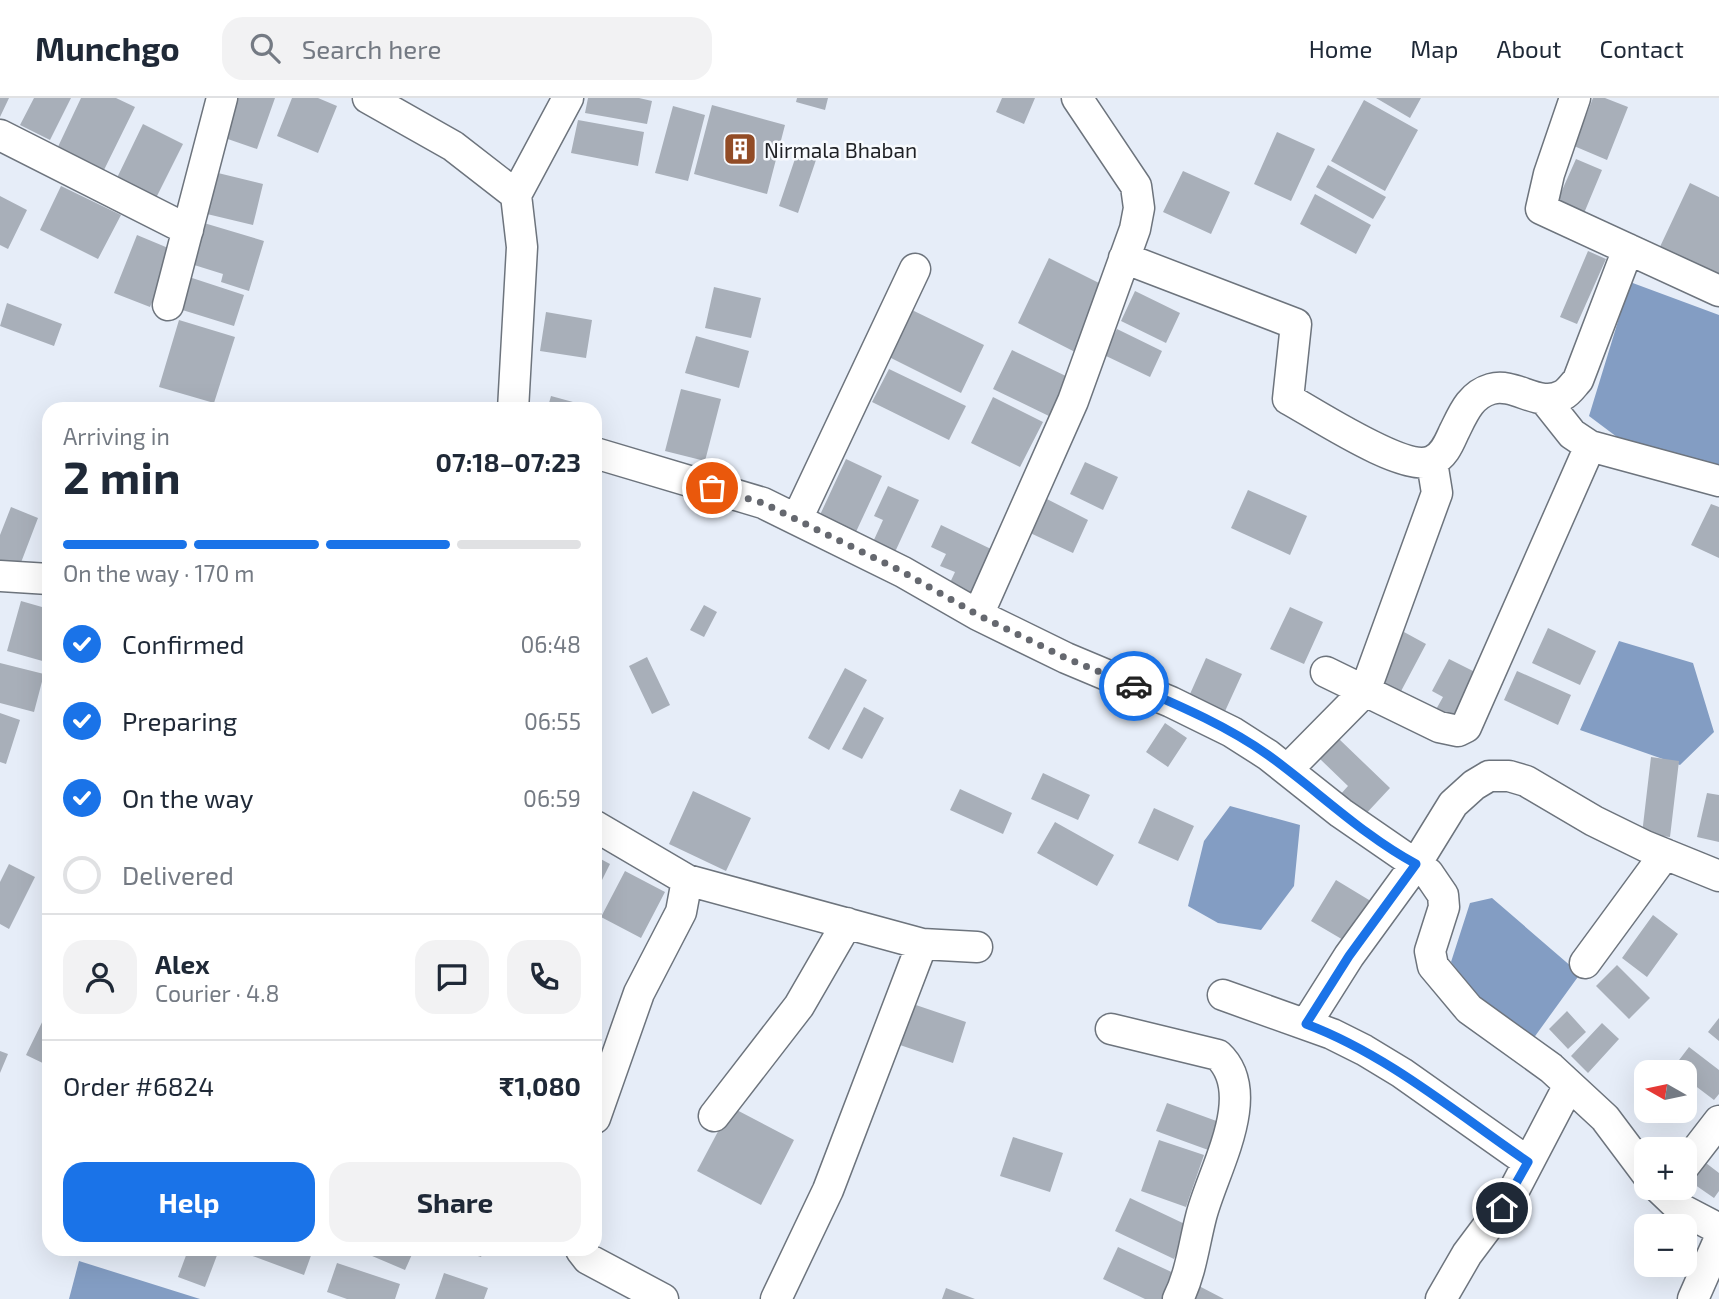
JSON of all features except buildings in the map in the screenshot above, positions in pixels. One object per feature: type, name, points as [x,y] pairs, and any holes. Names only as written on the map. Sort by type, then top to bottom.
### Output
[{"type":"street","points":[[168,305],[222,98]]},
{"type":"street","points":[[368,98],[453,146],[516,195]]},
{"type":"street","points":[[513,402],[522,247],[516,195],[568,98]]},
{"type":"street","points":[[978,615],[1073,401],[1135,229],[1139,208],[1136,186],[1077,98]]},
{"type":"street","points":[[1575,98],[1549,174],[1541,209],[1719,291]]},
{"type":"street","points":[[0,135],[188,230]]},
{"type":"street","points":[[1124,258],[1296,324],[1288,399],[1391,457],[1412,463],[1432,462],[1444,452],[1469,404],[1481,393],[1494,388],[1506,388],[1545,400],[1563,395],[1578,380],[1628,249]]},
{"type":"street","points":[[797,519],[915,269]]},
{"type":"street","points":[[1545,400],[1572,434],[1590,446],[1719,481]]},
{"type":"street","points":[[1326,671],[1450,731],[1465,727],[1590,446]]},
{"type":"street","points":[[602,455],[763,503],[903,572],[978,615],[1066,658],[1171,702],[1232,732],[1396,853],[1428,873],[1443,895],[1444,906],[1430,951],[1433,965],[1469,1009],[1534,1055],[1569,1084],[1605,1118],[1634,1155]]},
{"type":"street","points":[[1287,770],[1365,691],[1437,493],[1432,462]]},
{"type":"street","points":[[0,576],[42,579]]},
{"type":"street","points":[[1306,1024],[1349,956],[1416,864],[1453,804],[1474,785],[1489,776],[1508,776],[1526,781],[1594,821],[1719,876]]},
{"type":"street","points":[[602,830],[687,880],[922,944],[977,947]]},
{"type":"street","points":[[1585,963],[1665,854]]},
{"type":"street","points":[[602,1098],[639,993],[681,912],[687,880]]},
{"type":"street","points":[[714,1116],[799,1006],[847,923]]},
{"type":"street","points":[[776,1299],[828,1190],[922,944]]},
{"type":"street","points":[[1223,995],[1332,1034],[1374,1055],[1528,1162]]},
{"type":"street","points":[[1111,1029],[1218,1055],[1227,1064],[1232,1075],[1234,1113],[1228,1140],[1201,1214],[1190,1268],[1178,1299]]},
{"type":"street","points":[[1441,1299],[1468,1254],[1512,1194],[1569,1084]]},
{"type":"street","points":[[1697,1149],[1719,1121]]},
{"type":"street","points":[[1672,1200],[1681,1209],[1719,1229]]},
{"type":"street","points":[[1693,1299],[1719,1240]]},
{"type":"street","points":[[586,1256],[663,1299]]},
{"type":"water","points":[[1630,282],[1719,315],[1719,471],[1621,440],[1589,416]]},
{"type":"water","points":[[1619,641],[1693,663],[1714,732],[1680,765],[1580,730]]},
{"type":"water","points":[[1230,806],[1300,825],[1294,886],[1261,930],[1218,923],[1188,906],[1204,841]]},
{"type":"water","points":[[1492,898],[1580,974],[1533,1039],[1489,1012],[1451,962],[1470,903]]},
{"type":"water","points":[[79,1261],[200,1299],[69,1299]]},
{"type":"way so far","points":[[712,488],[763,503],[903,572],[978,615],[1066,658],[1134,686]]},
{"type":"place","name":"Nirmala Bhaban","points":[[740,149]]},
{"type":"route","points":[[1134,686],[1232,732],[1268,755],[1396,853],[1416,864],[1349,956],[1306,1024],[1332,1034],[1383,1061],[1528,1162],[1502,1208]]}]
